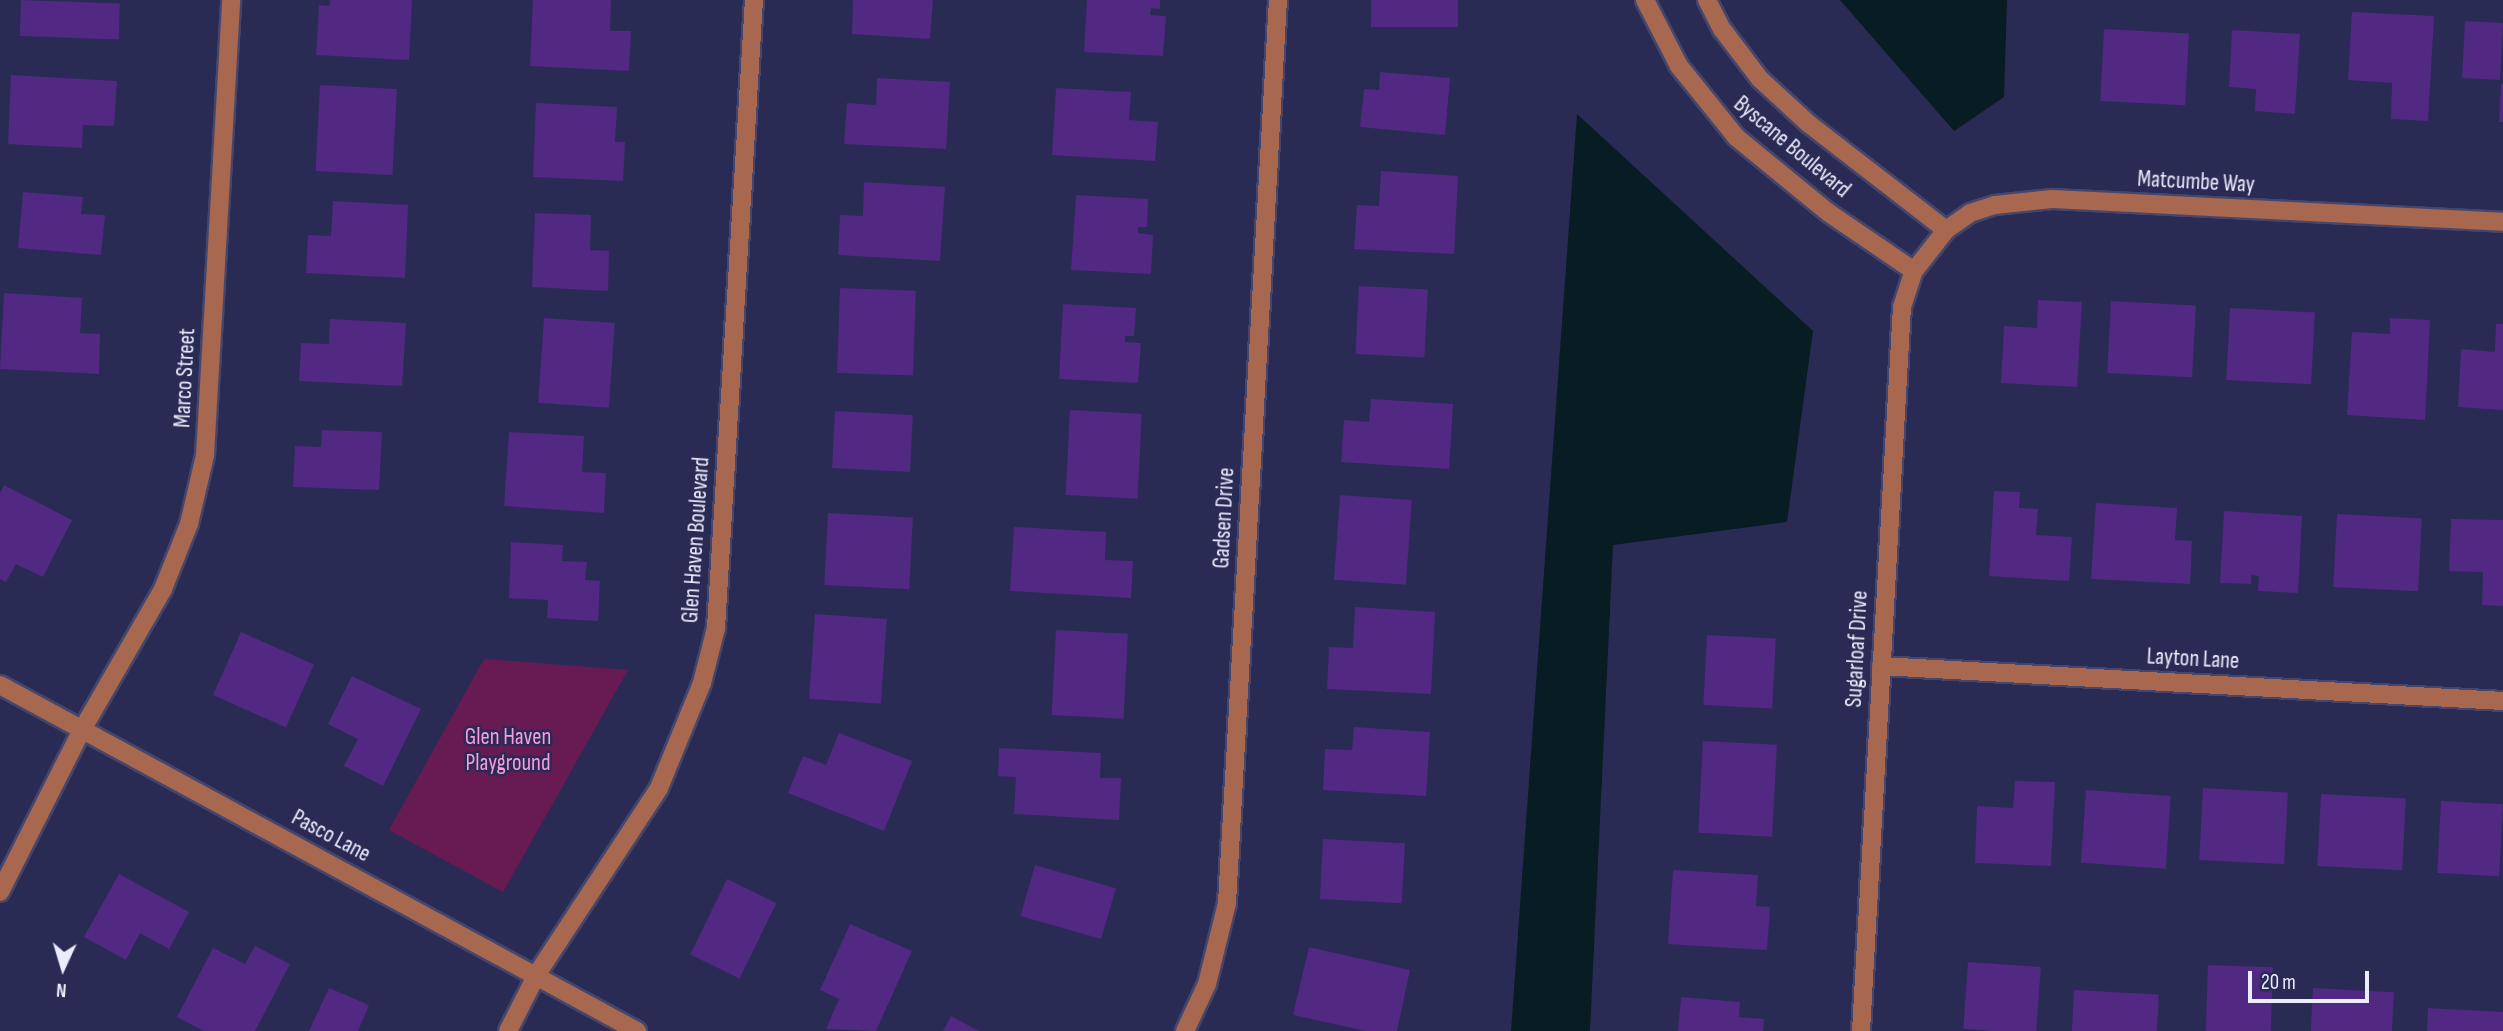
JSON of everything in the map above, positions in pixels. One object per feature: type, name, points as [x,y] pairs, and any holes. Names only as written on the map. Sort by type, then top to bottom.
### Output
[{"type":"street","name":"Marco Street","points":[[0,892],[82,730],[163,589],[190,524],[205,455],[231,0]]},
{"type":"street","name":"Glen Haven Boulevard","points":[[508,1031],[537,974],[659,788],[694,705],[716,628],[754,0]]},
{"type":"street","name":"Gadsen Drive","points":[[1185,1031],[1207,984],[1227,904],[1278,0]]},
{"type":"street","name":"Byscane Boulevard","points":[[1645,0],[1679,66],[1736,137],[1829,213],[1914,271]]},
{"type":"street","points":[[1707,0],[1722,29],[1760,79],[1809,124],[1946,230]]},
{"type":"street","name":"Matcumbe Way","points":[[1914,271],[1946,230],[1970,213],[1995,205],[2052,199],[2503,222]]},
{"type":"street","name":"Sugarloaf Drive","points":[[1861,1031],[1902,307],[1914,271]]},
{"type":"street","name":"Layton Lane","points":[[1881,666],[2503,701]]},
{"type":"street","name":"Pasco Lane","points":[[0,685],[537,974],[637,1031]]},
{"type":"green space","name":"Glen Haven Playground","points":[[484,659],[628,670],[503,892],[389,830]]},
{"type":"water","points":[[1840,0],[2007,0],[2004,97],[1954,131]]},
{"type":"water","points":[[1577,114],[1813,331],[1787,522],[1613,545],[1590,1031],[1511,1031]]},
{"type":"building","points":[[21,0],[120,3],[119,39],[20,36]]},
{"type":"building","points":[[330,0],[412,0],[409,60],[316,55],[319,5],[330,6]]},
{"type":"building","points":[[533,0],[611,0],[610,31],[631,31],[629,71],[530,66]]},
{"type":"building","points":[[853,0],[933,0],[930,39],[852,34]]},
{"type":"building","points":[[1087,0],[1160,0],[1160,9],[1151,8],[1150,15],[1166,16],[1163,56],[1084,52]]},
{"type":"building","points":[[1371,0],[1458,0],[1458,27],[1371,27]]},
{"type":"building","points":[[2352,12],[2434,16],[2428,121],[2391,119],[2392,83],[2348,80]]},
{"type":"building","points":[[2465,21],[2503,23],[2500,80],[2462,78]]},
{"type":"building","points":[[2104,29],[2189,33],[2185,105],[2100,101]]},
{"type":"building","points":[[2232,30],[2300,34],[2295,114],[2255,111],[2256,89],[2229,87]]},
{"type":"building","points":[[1380,72],[1450,78],[1445,135],[1360,127],[1364,89],[1379,90]]},
{"type":"building","points":[[11,75],[117,81],[114,126],[83,125],[82,148],[8,144]]},
{"type":"building","points":[[877,78],[950,82],[946,149],[844,144],[847,103],[876,105]]},
{"type":"building","points":[[2501,84],[2503,122],[2499,122]]},
{"type":"building","points":[[320,85],[397,89],[392,175],[315,171]]},
{"type":"building","points":[[1056,88],[1131,92],[1129,120],[1158,122],[1155,161],[1052,155]]},
{"type":"building","points":[[536,103],[617,107],[615,142],[625,142],[623,181],[533,177]]},
{"type":"building","points":[[1381,171],[1458,176],[1454,254],[1354,249],[1357,205],[1379,206]]},
{"type":"building","points":[[864,182],[945,187],[940,261],[838,255],[840,215],[863,216]]},
{"type":"building","points":[[23,192],[83,197],[81,214],[105,215],[101,255],[18,248]]},
{"type":"building","points":[[1076,195],[1148,199],[1147,227],[1138,227],[1138,233],[1153,235],[1151,274],[1071,270]]},
{"type":"building","points":[[333,201],[408,205],[405,278],[306,273],[308,235],[331,236]]},
{"type":"building","points":[[535,213],[591,215],[590,250],[609,251],[608,291],[532,287]]},
{"type":"building","points":[[1359,286],[1428,290],[1424,358],[1355,354]]},
{"type":"building","points":[[840,288],[916,291],[913,376],[837,373]]},
{"type":"building","points":[[4,293],[82,298],[80,333],[100,334],[99,374],[0,369]]},
{"type":"building","points":[[2038,300],[2082,302],[2077,387],[2001,383],[2004,326],[2037,328]]},
{"type":"building","points":[[2111,301],[2196,305],[2192,377],[2107,373]]},
{"type":"building","points":[[1063,304],[1136,308],[1134,336],[1125,336],[1125,342],[1141,343],[1138,383],[1059,379]]},
{"type":"building","points":[[2230,308],[2315,312],[2311,384],[2226,380]]},
{"type":"building","points":[[544,318],[615,323],[609,408],[538,403]]},
{"type":"building","points":[[2390,318],[2430,320],[2425,420],[2347,415],[2352,332],[2390,334]]},
{"type":"building","points":[[330,319],[406,323],[402,386],[299,381],[301,343],[329,344]]},
{"type":"building","points":[[2496,324],[2503,324],[2503,410],[2458,407],[2461,349],[2495,352]]},
{"type":"building","points":[[1371,399],[1453,404],[1449,469],[1341,462],[1344,420],[1369,422]]},
{"type":"building","points":[[1070,410],[1142,414],[1137,499],[1066,495]]},
{"type":"building","points":[[835,411],[913,415],[910,472],[832,468]]},
{"type":"building","points":[[322,430],[382,432],[379,490],[293,487],[295,446],[321,447]]},
{"type":"building","points":[[509,432],[584,436],[582,472],[606,473],[604,513],[504,506]]},
{"type":"building","points":[[4,485],[72,520],[43,577],[16,564],[6,582],[0,579],[0,493]]},
{"type":"building","points":[[1994,491],[2020,492],[2019,508],[2038,509],[2036,535],[2072,537],[2069,581],[1989,576]]},
{"type":"building","points":[[1340,495],[1412,500],[1406,585],[1334,580]]},
{"type":"building","points":[[2096,503],[2177,508],[2175,540],[2192,541],[2190,584],[2091,579]]},
{"type":"building","points":[[2224,511],[2302,516],[2298,593],[2258,591],[2259,576],[2251,575],[2251,584],[2220,583]]},
{"type":"building","points":[[828,513],[913,517],[909,589],[824,585]]},
{"type":"building","points":[[2337,514],[2422,518],[2418,591],[2333,587]]},
{"type":"building","points":[[2451,519],[2503,520],[2503,606],[2482,605],[2483,572],[2449,571]]},
{"type":"building","points":[[1014,527],[1106,532],[1105,560],[1133,561],[1131,598],[1010,591]]},
{"type":"building","points":[[511,542],[563,545],[562,561],[587,562],[585,580],[600,581],[598,621],[547,618],[548,600],[509,598]]},
{"type":"building","points":[[1355,607],[1435,612],[1431,694],[1327,689],[1329,647],[1353,648]]},
{"type":"building","points":[[815,614],[887,619],[881,704],[809,699]]},
{"type":"building","points":[[1056,630],[1128,634],[1123,719],[1052,715]]},
{"type":"building","points":[[241,632],[314,665],[286,728],[213,695]]},
{"type":"building","points":[[1707,635],[1776,639],[1772,709],[1703,705]]},
{"type":"building","points":[[352,676],[421,709],[383,786],[344,766],[358,739],[328,724]]},
{"type":"building","points":[[1354,727],[1430,732],[1426,796],[1323,790],[1325,749],[1352,750]]},
{"type":"building","points":[[839,733],[912,761],[884,831],[788,793],[803,756],[826,765]]},
{"type":"building","points":[[1703,741],[1777,745],[1772,837],[1698,833]]},
{"type":"building","points":[[999,748],[1101,753],[1100,778],[1121,778],[1119,820],[1014,814],[1016,777],[998,776]]},
{"type":"building","points":[[2015,781],[2055,782],[2051,866],[1975,863],[1977,806],[2013,808]]},
{"type":"building","points":[[2203,788],[2288,792],[2284,864],[2199,860]]},
{"type":"building","points":[[2086,790],[2171,796],[2166,869],[2081,863]]},
{"type":"building","points":[[2321,794],[2406,798],[2402,870],[2317,866]]},
{"type":"building","points":[[2441,801],[2503,804],[2499,876],[2437,873]]},
{"type":"building","points":[[1323,839],[1405,843],[1402,903],[1320,899]]},
{"type":"building","points":[[1035,865],[1116,888],[1101,939],[1020,916]]},
{"type":"building","points":[[1673,870],[1758,875],[1756,906],[1770,907],[1767,950],[1668,944]]},
{"type":"building","points":[[119,874],[189,912],[169,949],[140,933],[126,960],[84,937]]},
{"type":"building","points":[[727,879],[776,903],[740,979],[690,954]]},
{"type":"building","points":[[850,924],[912,951],[876,1031],[826,1029],[839,999],[820,990]]},
{"type":"building","points":[[255,946],[290,964],[255,1031],[204,1031],[177,1017],[213,948],[245,964]]},
{"type":"building","points":[[1309,947],[1410,970],[1397,1031],[1366,1031],[1293,1015]]},
{"type":"building","points":[[1968,962],[2041,967],[2036,1031],[1963,1029]]},
{"type":"building","points":[[2208,965],[2273,967],[2271,1031],[2206,1031]]},
{"type":"building","points":[[329,988],[369,1005],[358,1031],[309,1031]]},
{"type":"building","points":[[2313,988],[2394,992],[2392,1031],[2311,1031]]},
{"type":"building","points":[[2074,990],[2159,994],[2157,1031],[2072,1031]]},
{"type":"building","points":[[1681,997],[1740,1002],[1739,1017],[1764,1019],[1763,1031],[1678,1031]]},
{"type":"building","points":[[2428,1008],[2503,1012],[2503,1031],[2427,1031]]},
{"type":"building","points":[[951,1016],[979,1031],[943,1031]]}]
